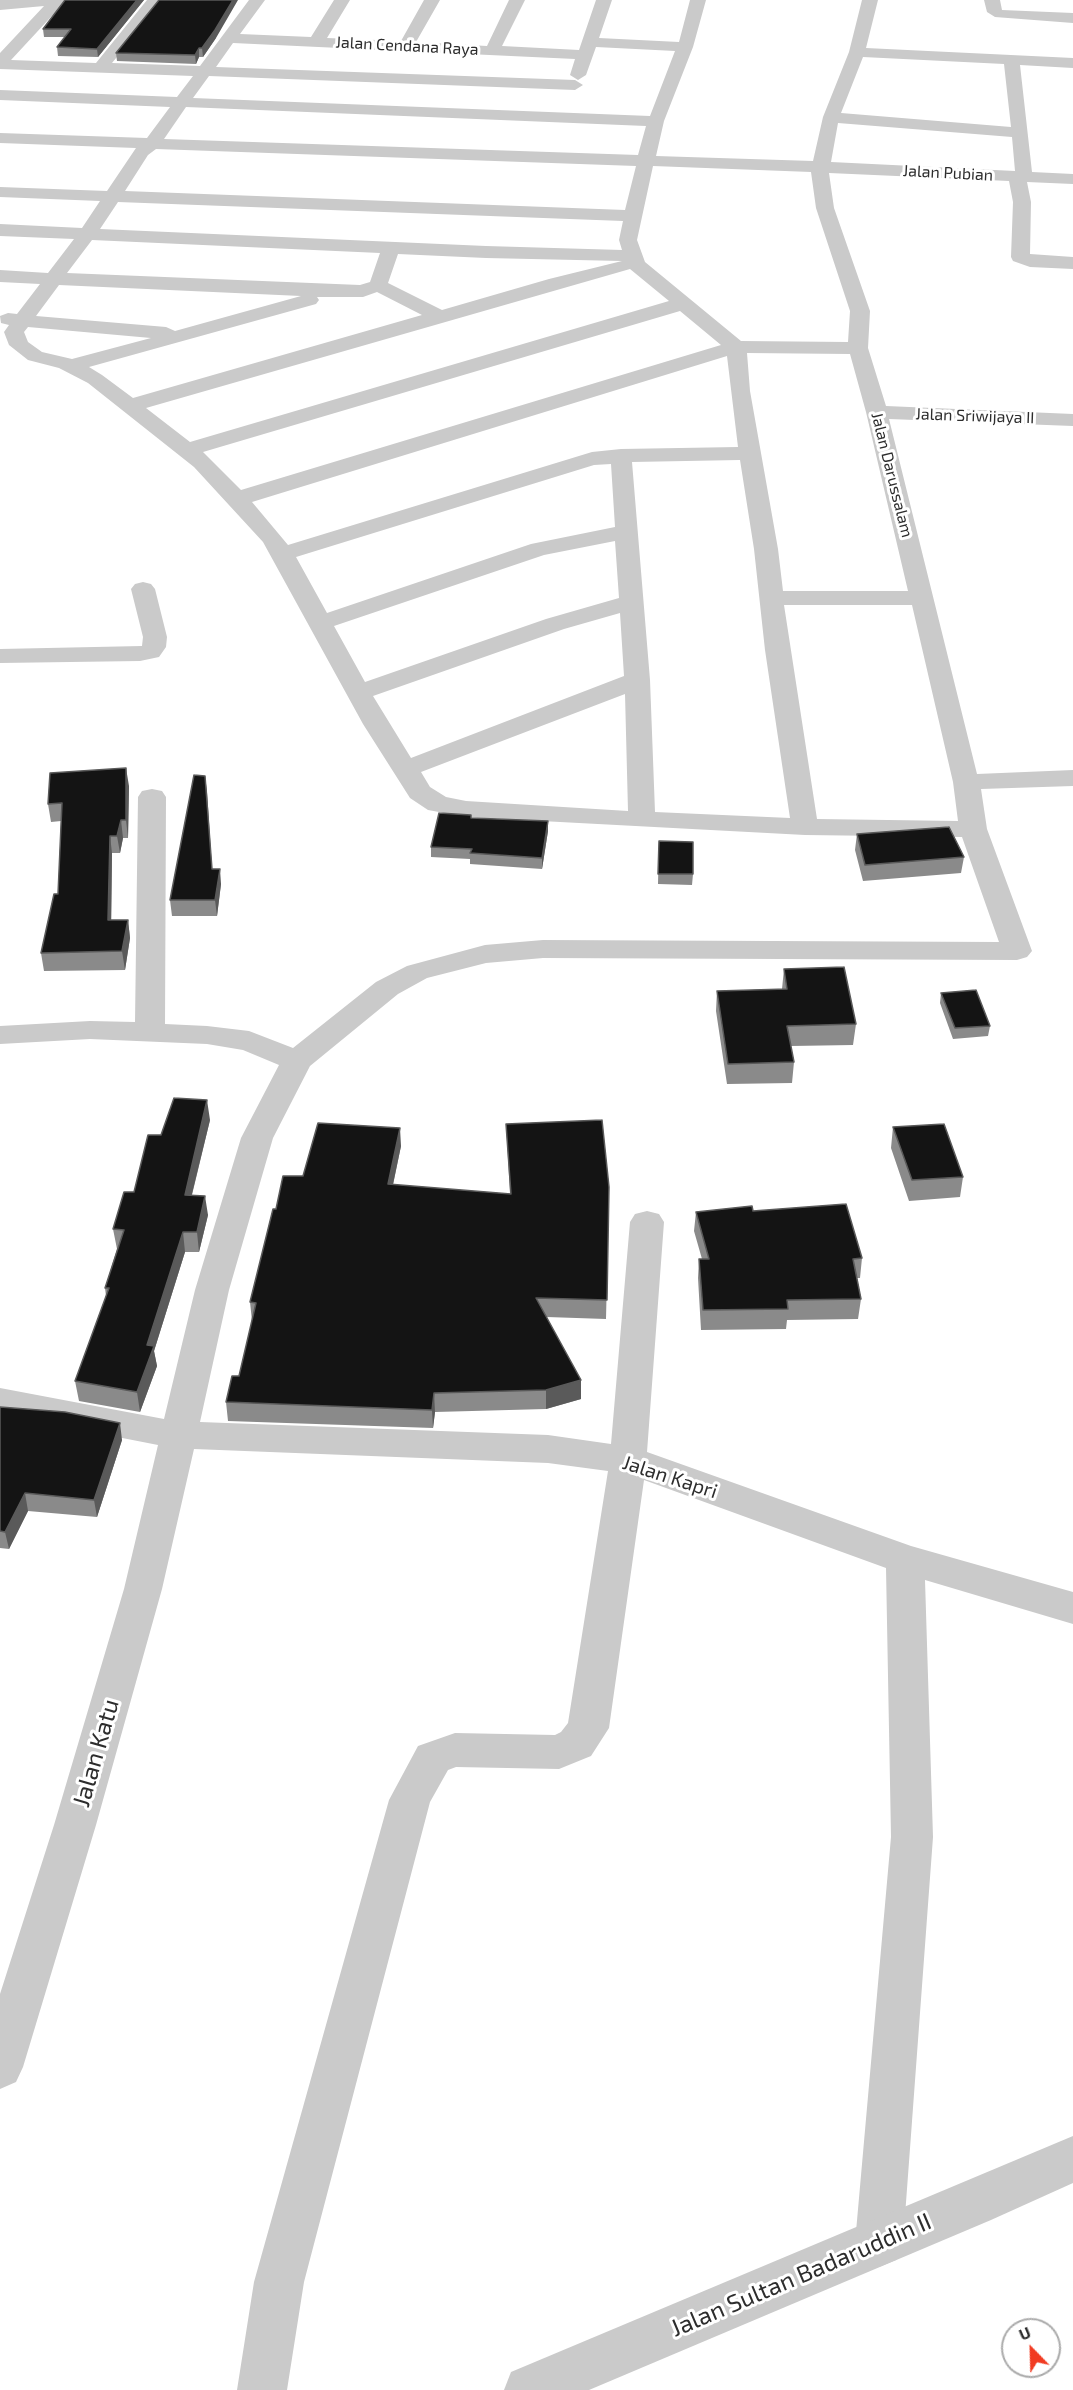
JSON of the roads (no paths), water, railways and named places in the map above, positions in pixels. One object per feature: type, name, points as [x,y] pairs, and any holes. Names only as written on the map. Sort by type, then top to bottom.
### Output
[{"type":"street","points":[[100,68],[155,0]]},
{"type":"street","points":[[8,321],[53,280],[178,103],[256,0]]},
{"type":"street","points":[[317,41],[342,0]]},
{"type":"street","points":[[407,45],[432,0]]},
{"type":"street","points":[[492,51],[517,0]]},
{"type":"street","points":[[557,117],[575,85],[604,0]]},
{"type":"street","points":[[698,0],[685,47],[656,121],[627,240],[635,260],[736,347],[749,453],[766,549],[777,650],[805,827]]},
{"type":"street","name":"Jalan Darussalam","points":[[297,1061],[387,988],[417,972],[485,954],[543,949],[1017,951],[973,829],[966,782],[877,412],[858,348],[860,311],[825,208],[822,173],[831,117],[857,52],[870,0]]},
{"type":"street","points":[[992,0],[997,13],[1073,18]]},
{"type":"street","points":[[0,63],[59,1]]},
{"type":"street","points":[[0,4],[59,1]]},
{"type":"street","name":"Jalan Cendana Raya","points":[[229,38],[492,51],[685,47]]},
{"type":"street","points":[[857,52],[1073,63]]},
{"type":"street","points":[[1011,60],[1024,176],[1018,180],[1022,202],[1020,257],[1030,261],[1073,263]]},
{"type":"street","points":[[0,63],[575,85]]},
{"type":"street","points":[[0,95],[656,121]]},
{"type":"street","points":[[395,157],[418,112]]},
{"type":"street","points":[[831,117],[1020,133]]},
{"type":"street","points":[[0,138],[146,148]]},
{"type":"street","points":[[0,147],[146,148]]},
{"type":"street","name":"Jalan Pubian","points":[[146,148],[822,173],[1024,176],[1073,179]]},
{"type":"street","points":[[0,192],[633,216]]},
{"type":"street","points":[[350,246],[371,206]]},
{"type":"street","points":[[0,230],[635,260]]},
{"type":"street","points":[[378,285],[391,248]]},
{"type":"street","points":[[130,406],[635,260]]},
{"type":"street","points":[[0,276],[339,292],[363,291],[378,285],[439,316]]},
{"type":"street","points":[[71,366],[339,292]]},
{"type":"street","points":[[187,450],[685,303]]},
{"type":"street","points":[[8,321],[184,335]]},
{"type":"street","points":[[8,321],[19,345],[35,356],[71,366],[95,379],[202,462],[273,539],[358,693],[405,769],[420,792],[438,804],[478,810],[642,820],[805,827],[973,829]]},
{"type":"street","points":[[237,500],[736,347],[858,348]]},
{"type":"street","name":"Jalan Sriwijaya II","points":[[877,412],[1073,420]]},
{"type":"street","points":[[282,554],[592,459],[621,456],[749,453]]},
{"type":"street","points":[[621,456],[637,680],[642,820]]},
{"type":"street","points":[[320,623],[539,549],[627,532]]},
{"type":"street","points":[[0,656],[132,654],[150,651],[154,648],[155,637],[143,589]]},
{"type":"street","points":[[771,598],[922,598]]},
{"type":"street","points":[[358,693],[555,624],[632,603]]},
{"type":"street","points":[[405,769],[637,680]]},
{"type":"street","points":[[966,782],[1073,778]]},
{"type":"street","points":[[150,1031],[152,797]]},
{"type":"street","points":[[0,1035],[90,1030],[207,1035],[249,1041],[297,1061]]},
{"type":"street","name":"Jalan Katu","points":[[0,2067],[75,1825],[140,1600],[212,1290],[257,1138],[297,1061]]},
{"type":"street","points":[[262,2390],[279,2282],[410,1800],[434,1758],[455,1750],[558,1752],[576,1744],[588,1728],[628,1460],[647,1222]]},
{"type":"street","name":"Jalan Kapri","points":[[0,1401],[178,1436],[548,1449],[628,1460],[905,1559],[1073,1608]]},
{"type":"street","points":[[879,2243],[912,1837],[905,1559]]},
{"type":"street","name":"Jalan Sultan Badaruddin II","points":[[529,2390],[1073,2159]]}]
